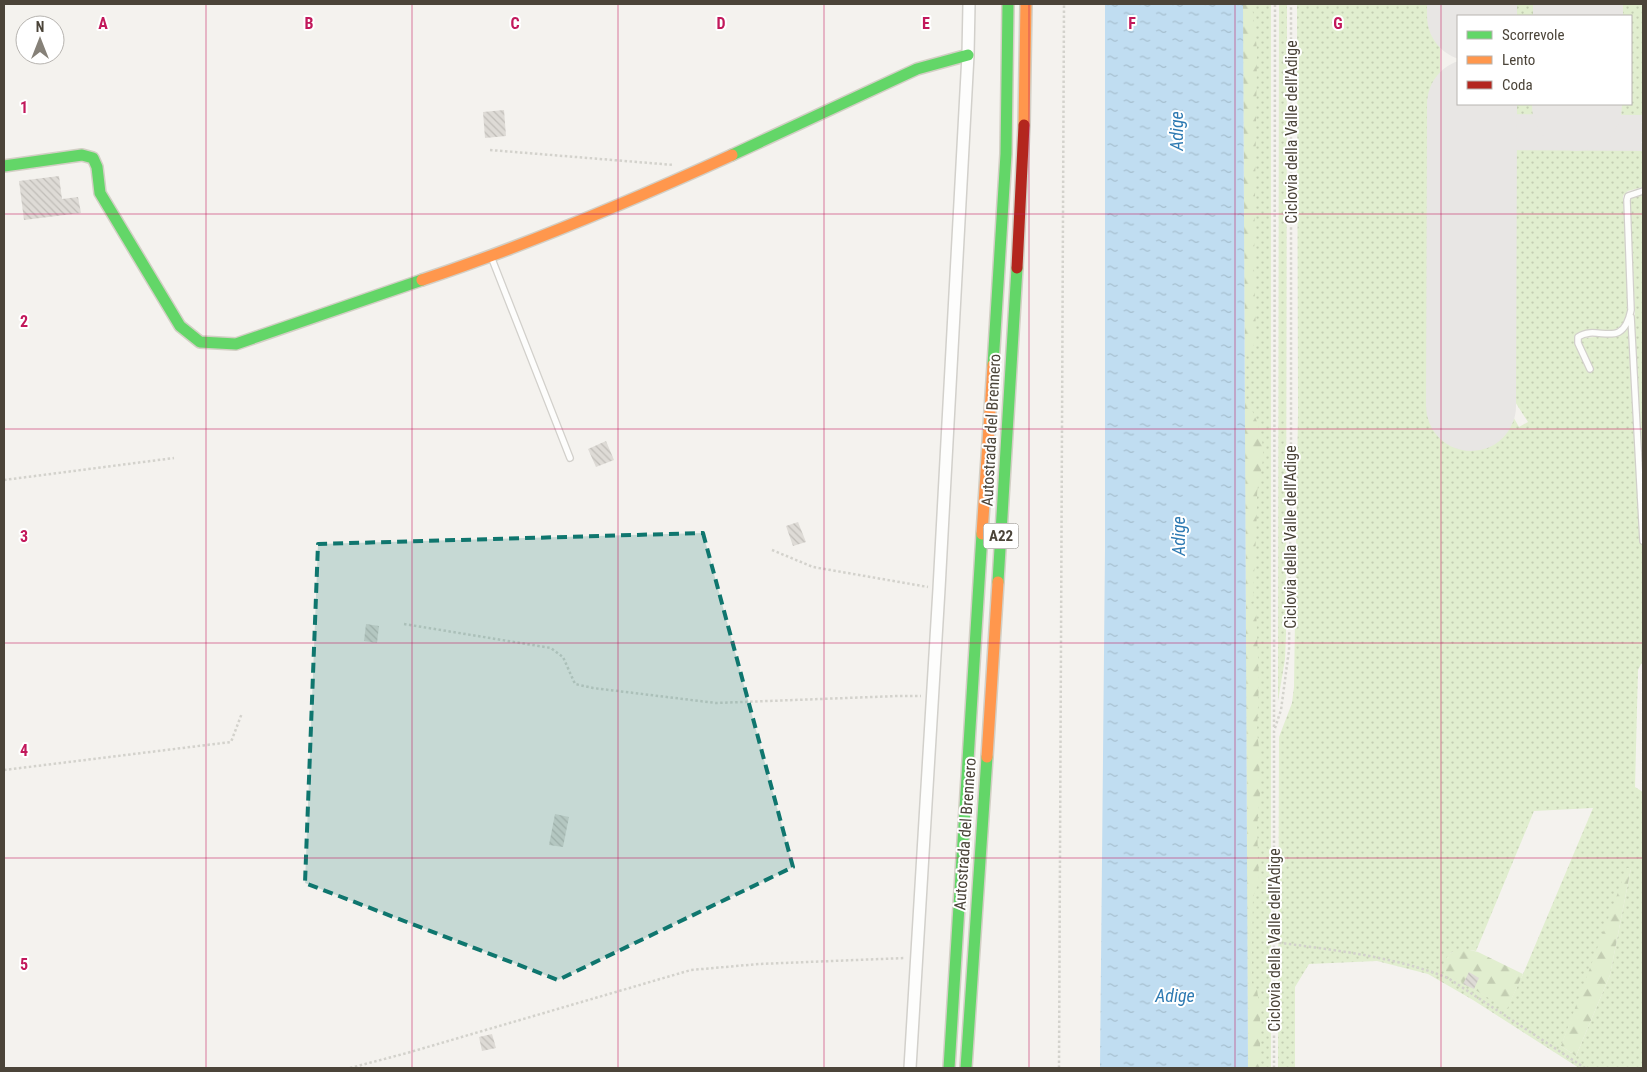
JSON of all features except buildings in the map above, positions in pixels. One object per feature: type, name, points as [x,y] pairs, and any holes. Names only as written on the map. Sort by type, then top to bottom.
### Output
[{"type":"main road","name":"Autostrada del Brennero","points":[[949,1068],[1006,154],[1008,4]]},
{"type":"main road","name":"Autostrada del Brennero","points":[[966,1068],[1003,508],[1024,152],[1026,4]]},
{"type":"main road","points":[[4,166],[82,155],[93,158],[97,167],[100,193],[180,326],[200,342],[236,344],[491,257],[688,175],[917,70],[968,56]]},
{"type":"street","points":[[910,1068],[940,589],[968,56],[969,4]]},
{"type":"lane","points":[[1643,191],[1628,196],[1627,200],[1643,541]]},
{"type":"lane","points":[[491,257],[570,458]]},
{"type":"lane","points":[[1590,369],[1578,343],[1578,337],[1585,334],[1610,334],[1621,331],[1627,325],[1631,310]]},
{"type":"path","points":[[1060,1068],[1064,4]]},
{"type":"path","points":[[1274,731],[1276,4]]},
{"type":"path","name":"Ciclovia della Valle dell'Adige","points":[[1274,1068],[1274,731],[1281,710],[1289,650],[1291,4]]},
{"type":"path","points":[[490,150],[677,165]]},
{"type":"path","points":[[4,480],[174,458]]},
{"type":"path","points":[[772,550],[813,566],[940,589]]},
{"type":"path","points":[[404,624],[551,648],[563,657],[574,684],[593,688],[716,703],[933,696]]},
{"type":"path","points":[[4,770],[231,742],[242,713]]},
{"type":"path","points":[[1274,942],[1372,956],[1431,971],[1448,978],[1585,1068]]},
{"type":"path","points":[[350,1068],[692,970],[759,964],[917,958]]},
{"type":"highlighted area","points":[[703,533],[793,867],[558,980],[305,883],[318,544]]},
{"type":"green space","points":[[1243,4],[1271,4],[1271,1068],[1248,1068]]},
{"type":"green space","points":[[1243,4],[1252,4],[1257,50],[1254,269],[1256,336],[1252,350],[1245,353]]},
{"type":"green space","points":[[1279,4],[1287,4],[1286,634],[1285,659],[1278,701]]},
{"type":"green space","points":[[1297,4],[1440,4],[1440,406],[1507,406],[1519,427],[1528,422],[1503,383],[1504,141],[1509,135],[1643,137],[1643,187],[1628,191],[1623,196],[1629,311],[1624,325],[1614,330],[1581,332],[1576,334],[1574,338],[1587,369],[1592,368],[1581,341],[1582,338],[1609,336],[1627,330],[1635,314],[1630,198],[1643,194],[1643,664],[1641,664],[1638,670],[1635,787],[1643,792],[1643,1068],[1579,1068],[1473,1000],[1428,974],[1377,961],[1309,964],[1295,987],[1295,1068],[1278,1068],[1279,737],[1292,703],[1294,687],[1298,413]],"holes":[[[1593,808],[1523,974],[1507,1008],[1474,989],[1446,959],[1452,952],[1476,951],[1534,811]],[[1631,868],[1610,975],[1576,1056],[1561,1046]]]},
{"type":"green space","points":[[1504,4],[1643,4],[1643,129],[1509,128],[1505,126],[1504,105],[1632,105],[1632,15],[1504,15]]},
{"type":"green space","points":[[1245,397],[1258,425],[1263,447],[1263,460],[1257,492],[1253,601],[1246,605],[1256,609],[1259,682],[1257,731],[1260,793],[1257,827],[1259,881],[1253,897],[1252,983],[1257,989],[1260,1012],[1260,1068],[1248,1068]]},
{"type":"green space","points":[[1627,868],[1631,868],[1610,975],[1576,1056],[1561,1046]]},
{"type":"green space","points":[[1456,950],[1478,952],[1523,974],[1507,1009],[1447,973],[1445,960]]},
{"type":"water","name":"Adige","points":[[1105,4],[1243,4],[1248,1068],[1100,1068],[1105,549]]},
{"type":"taxiway","points":[[1472,132],[1643,133]]},
{"type":"runway","points":[[1472,4],[1472,15]]},
{"type":"runway","points":[[1578,4],[1578,15]]},
{"type":"runway","points":[[1471,406],[1472,105]]},
{"type":"traffic: fast","points":[[993,365],[1006,154],[1008,4]]},
{"type":"traffic: fast","points":[[732,155],[917,69],[968,55]]},
{"type":"traffic: fast","points":[[4,166],[82,155],[93,158],[97,167],[100,193],[180,326],[200,342],[236,344],[422,280]]},
{"type":"traffic: fast","points":[[998,582],[1017,268]]},
{"type":"traffic: fast","points":[[949,1068],[982,534]]},
{"type":"traffic: fast","points":[[966,1068],[987,757]]},
{"type":"traffic: slow","points":[[1024,125],[1026,4]]},
{"type":"traffic: slow","points":[[422,280],[578,222],[732,155]]},
{"type":"traffic: slow","points":[[982,534],[993,365]]},
{"type":"traffic: slow","points":[[987,757],[998,582]]},
{"type":"traffic: jam","points":[[1017,268],[1024,125]]}]
